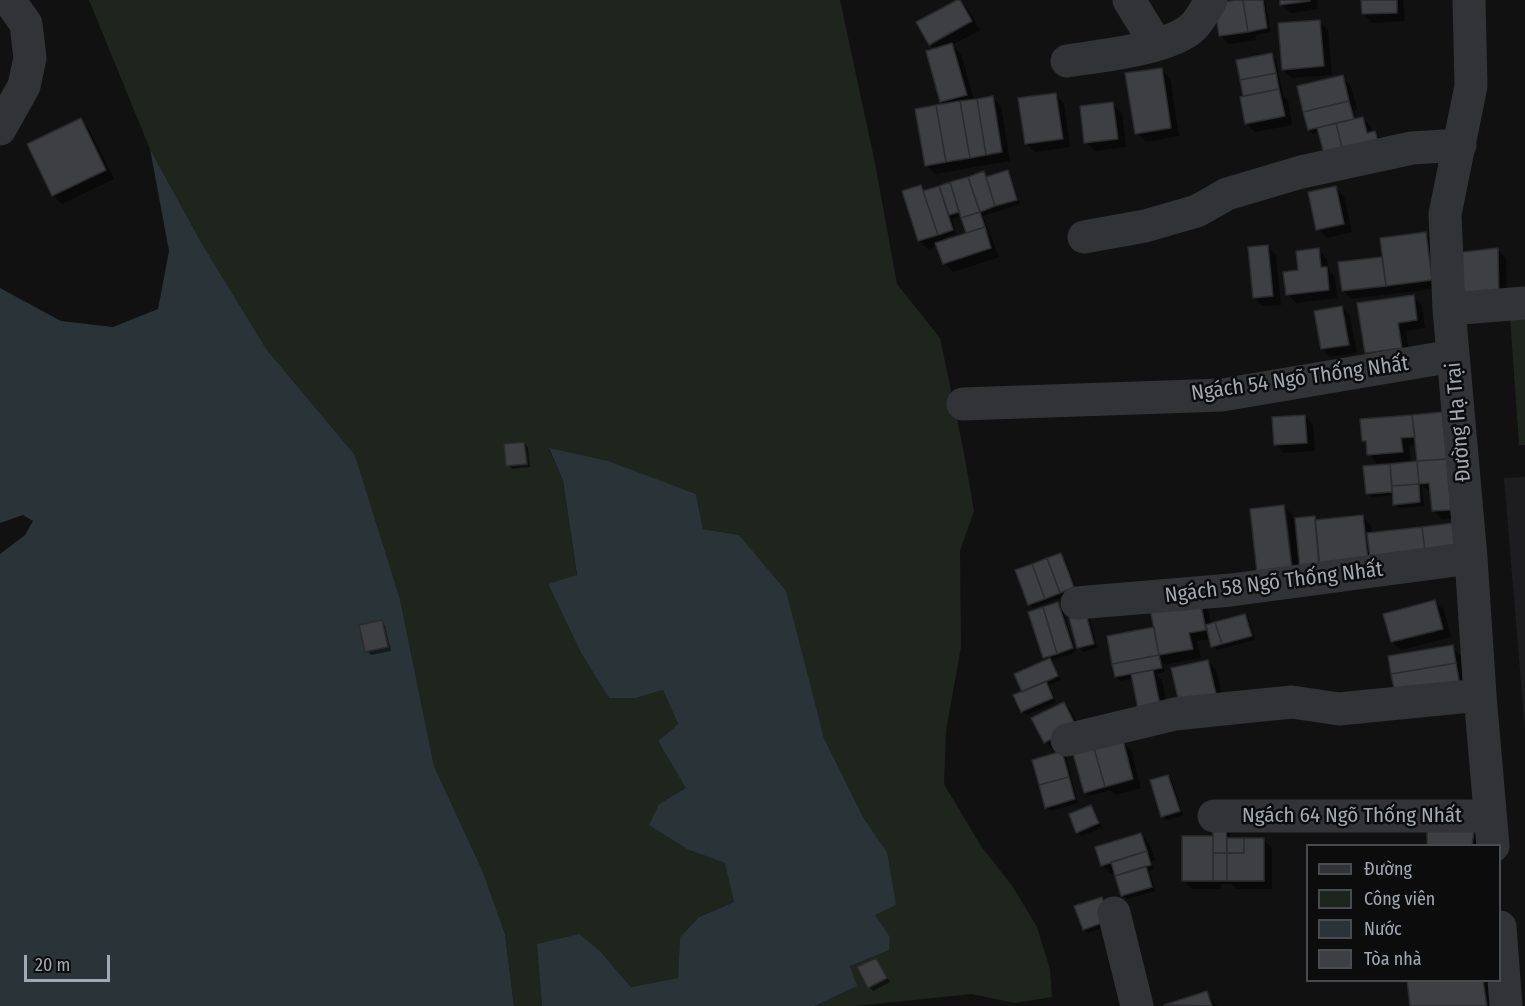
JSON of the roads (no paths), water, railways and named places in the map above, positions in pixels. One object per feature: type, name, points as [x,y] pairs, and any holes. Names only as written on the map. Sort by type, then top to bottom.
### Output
[{"type":"street","points":[[0,129],[24,86],[30,58],[26,24],[9,0]]},
{"type":"street","points":[[1129,0],[1154,40]]},
{"type":"street","points":[[1067,61],[1154,40],[1173,39],[1192,27],[1211,0]]},
{"type":"street","name":"Đường Hạ Trại","points":[[1469,0],[1471,86],[1445,214],[1449,309],[1471,558],[1491,831]]},
{"type":"street","points":[[1084,237],[1145,226],[1197,211],[1227,194],[1301,172],[1412,148],[1460,145]]},
{"type":"street","points":[[1449,309],[1525,303]]},
{"type":"street","name":"Ngách 54 Ngõ Thống Nhất","points":[[963,404],[1222,394],[1453,356]]},
{"type":"street","name":"Ngách 58 Ngõ Thống Nhất","points":[[1077,603],[1231,590],[1471,558]]},
{"type":"street","points":[[1067,740],[1175,714],[1292,702],[1339,709],[1480,695]]},
{"type":"street","name":"Ngách 64 Ngõ Thống Nhất","points":[[1214,816],[1491,831]]},
{"type":"street","points":[[1113,913],[1137,1006]]},
{"type":"street","points":[[1501,940],[1506,1006]]},
{"type":"water","points":[[150,149],[201,242],[267,350],[355,455],[400,599],[434,766],[483,872],[505,934],[514,1006],[0,1006],[0,554],[25,535],[33,521],[23,515],[0,523],[0,288],[61,321],[113,327],[158,309],[169,251]]},
{"type":"water","points":[[549,448],[608,461],[696,494],[703,529],[739,535],[786,591],[824,738],[863,817],[887,852],[896,905],[875,915],[890,937],[889,950],[850,966],[857,986],[815,1006],[542,1006],[537,944],[579,934],[600,951],[631,987],[678,978],[680,937],[699,917],[734,902],[725,863],[689,850],[649,825],[659,804],[686,788],[658,741],[678,724],[663,690],[636,698],[609,698],[581,653],[548,584],[577,575],[563,481]]}]
